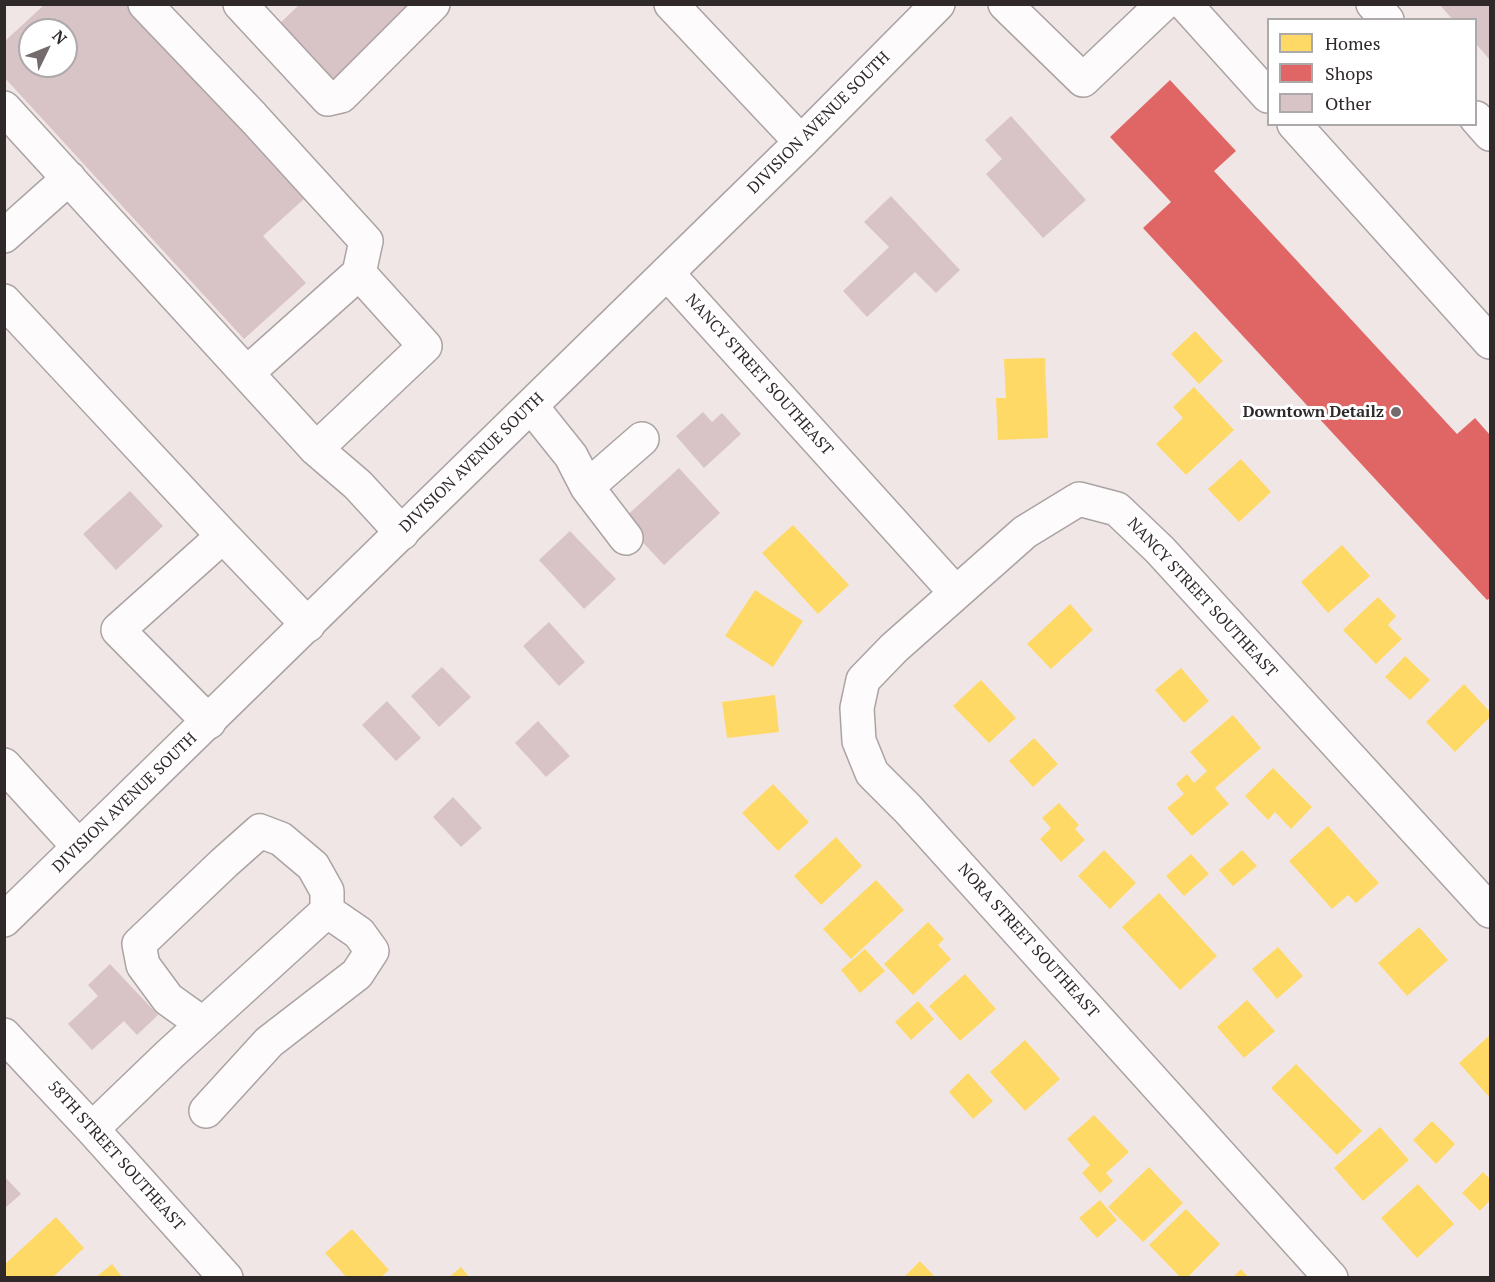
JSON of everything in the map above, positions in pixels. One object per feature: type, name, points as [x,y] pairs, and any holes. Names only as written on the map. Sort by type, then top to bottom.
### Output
[{"type":"street","points":[[145,4],[253,117],[366,241],[359,273],[247,373]]},
{"type":"street","points":[[240,4],[328,99],[341,96],[433,4]]},
{"type":"street","points":[[671,4],[801,142]]},
{"type":"street","name":"DIVISION AVENUE SOUTH","points":[[4,920],[801,142],[938,4]]},
{"type":"street","points":[[1005,4],[1083,80],[1163,4]]},
{"type":"street","points":[[1185,4],[1267,94]]},
{"type":"street","points":[[1373,4],[1385,18]]},
{"type":"street","points":[[4,108],[316,449],[358,485],[402,532]]},
{"type":"street","points":[[1477,119],[1491,134]]},
{"type":"street","points":[[1296,126],[1491,342]]},
{"type":"street","points":[[4,236],[69,178]]},
{"type":"street","points":[[316,449],[424,346],[359,273]]},
{"type":"street","name":"NANCY STREET SOUTHEAST","points":[[667,273],[956,593],[1025,531],[1078,499],[1117,509],[1161,550],[1491,911]]},
{"type":"street","points":[[4,301],[308,625]]},
{"type":"street","points":[[531,406],[571,456],[586,487],[626,538]]},
{"type":"street","points":[[586,487],[642,439]]},
{"type":"street","points":[[208,722],[118,630],[223,536]]},
{"type":"street","name":"NORA STREET SOUTHEAST","points":[[956,593],[894,648],[863,680],[857,708],[859,741],[872,774],[916,818],[1331,1278]]},
{"type":"street","points":[[4,765],[79,847]]},
{"type":"street","points":[[92,1129],[327,911],[327,891],[313,866],[281,839],[260,831],[139,944],[143,965],[168,999],[203,1024]]},
{"type":"street","points":[[206,1111],[269,1042],[357,974],[372,951],[359,933],[327,911]]},
{"type":"street","name":"58TH STREET SOUTHEAST","points":[[7,1044],[92,1129],[226,1278]]},
{"type":"building: Homes","points":[[1195,331],[1223,361],[1199,384],[1171,354]]},
{"type":"building: Homes","points":[[1045,358],[1048,438],[998,440],[996,398],[1006,398],[1004,359]]},
{"type":"building: Homes","points":[[1194,387],[1234,430],[1186,475],[1156,444],[1183,418],[1173,407]]},
{"type":"building: Homes","points":[[1241,459],[1271,492],[1239,522],[1208,489]]},
{"type":"building: Homes","points":[[793,525],[849,585],[818,614],[762,553]]},
{"type":"building: Homes","points":[[1342,545],[1370,576],[1328,613],[1301,582]]},
{"type":"building: Homes","points":[[755,590],[803,621],[773,667],[725,636]]},
{"type":"building: Homes","points":[[1378,597],[1396,616],[1388,625],[1402,639],[1376,664],[1343,630]]},
{"type":"building: Homes","points":[[1070,604],[1093,630],[1051,669],[1027,644]]},
{"type":"building: Homes","points":[[1405,656],[1430,680],[1410,700],[1385,677]]},
{"type":"building: Homes","points":[[1181,668],[1209,701],[1184,723],[1155,690]]},
{"type":"building: Homes","points":[[981,680],[1016,718],[989,743],[953,706]]},
{"type":"building: Homes","points":[[1464,684],[1490,712],[1490,717],[1455,752],[1426,722]]},
{"type":"building: Homes","points":[[775,695],[779,732],[727,738],[722,702]]},
{"type":"building: Homes","points":[[1233,715],[1261,748],[1215,788],[1229,804],[1192,836],[1167,808],[1184,794],[1176,784],[1187,774],[1194,783],[1207,771],[1190,752]]},
{"type":"building: Homes","points":[[1034,738],[1058,764],[1033,787],[1009,761]]},
{"type":"building: Homes","points":[[1273,768],[1312,807],[1291,829],[1275,812],[1268,820],[1245,796]]},
{"type":"building: Homes","points":[[773,784],[809,822],[778,851],[742,813]]},
{"type":"building: Homes","points":[[1059,803],[1079,825],[1075,829],[1085,840],[1061,862],[1040,839],[1051,828],[1042,818]]},
{"type":"building: Homes","points":[[1328,826],[1379,883],[1356,903],[1348,895],[1332,909],[1289,861]]},
{"type":"building: Homes","points":[[836,837],[862,866],[821,905],[794,876]]},
{"type":"building: Homes","points":[[1104,850],[1136,883],[1110,909],[1078,876]]},
{"type":"building: Homes","points":[[1242,850],[1257,866],[1233,886],[1219,870]]},
{"type":"building: Homes","points":[[1191,854],[1209,874],[1184,896],[1166,876]]},
{"type":"building: Homes","points":[[876,880],[904,910],[851,959],[823,929]]},
{"type":"building: Homes","points":[[1159,893],[1217,956],[1180,990],[1122,927]]},
{"type":"building: Homes","points":[[928,922],[944,939],[938,945],[951,959],[913,995],[884,964]]},
{"type":"building: Homes","points":[[1419,927],[1448,960],[1407,996],[1378,963]]},
{"type":"building: Homes","points":[[1278,947],[1303,976],[1277,999],[1252,969]]},
{"type":"building: Homes","points":[[865,949],[885,971],[860,993],[841,970]]},
{"type":"building: Homes","points":[[965,974],[996,1009],[960,1041],[929,1006]]},
{"type":"building: Homes","points":[[1247,1000],[1275,1031],[1244,1058],[1217,1027]]},
{"type":"building: Homes","points":[[918,1001],[934,1019],[911,1040],[895,1022]]},
{"type":"building: Homes","points":[[1490,1035],[1490,1098],[1459,1063]]},
{"type":"building: Homes","points":[[1025,1040],[1060,1079],[1025,1111],[990,1072]]},
{"type":"building: Homes","points":[[1296,1064],[1362,1131],[1337,1155],[1271,1088]]},
{"type":"building: Homes","points":[[968,1073],[993,1101],[973,1119],[949,1092]]},
{"type":"building: Homes","points":[[1094,1115],[1129,1152],[1106,1173],[1113,1181],[1100,1193],[1082,1173],[1090,1165],[1067,1139]]},
{"type":"building: Homes","points":[[1432,1121],[1455,1144],[1436,1164],[1413,1140]]},
{"type":"building: Homes","points":[[1380,1127],[1409,1160],[1363,1201],[1334,1168]]},
{"type":"building: Homes","points":[[1149,1167],[1183,1203],[1143,1242],[1108,1207]]},
{"type":"building: Homes","points":[[1483,1172],[1490,1179],[1490,1200],[1480,1211],[1462,1193]]},
{"type":"building: Homes","points":[[1418,1184],[1454,1224],[1417,1258],[1381,1218]]},
{"type":"building: Homes","points":[[1100,1200],[1117,1220],[1097,1238],[1079,1218]]},
{"type":"building: Homes","points":[[1186,1209],[1220,1244],[1187,1278],[1181,1278],[1149,1245]]},
{"type":"building: Homes","points":[[56,1217],[84,1248],[52,1278],[4,1278],[4,1265]]},
{"type":"building: Homes","points":[[352,1229],[389,1270],[380,1278],[347,1278],[325,1253]]},
{"type":"building: Homes","points":[[920,1261],[936,1278],[903,1278]]},
{"type":"building: Homes","points":[[112,1264],[123,1278],[95,1278]]},
{"type":"building: Homes","points":[[461,1267],[470,1278],[448,1278]]},
{"type":"building: Homes","points":[[1241,1269],[1249,1278],[1232,1278]]},
{"type":"building: Shops","points":[[1170,80],[1236,151],[1214,171],[1457,434],[1475,418],[1490,435],[1490,598],[1487,600],[1143,228],[1171,202],[1110,137]]},
{"type":"building: Other","points":[[45,4],[126,4],[304,199],[263,236],[306,283],[244,339],[4,77],[4,42],[18,29],[18,78],[78,78],[78,18],[30,18]]},
{"type":"building: Other","points":[[300,4],[427,4],[336,92],[275,28]]},
{"type":"building: Other","points":[[1439,4],[1490,4],[1490,60],[1477,45],[1477,18],[1451,18]]},
{"type":"building: Other","points":[[1011,116],[1086,200],[1043,238],[986,174],[1002,159],[985,140]]},
{"type":"building: Other","points":[[891,196],[960,270],[936,293],[915,272],[867,317],[843,291],[889,247],[864,222]]},
{"type":"building: Other","points":[[703,412],[712,422],[722,413],[741,434],[704,468],[676,436]]},
{"type":"building: Other","points":[[679,468],[720,513],[664,565],[622,520]]},
{"type":"building: Other","points":[[130,491],[163,526],[116,570],[83,534]]},
{"type":"building: Other","points":[[570,531],[616,579],[584,609],[539,560]]},
{"type":"building: Other","points":[[549,622],[585,662],[559,686],[523,646]]},
{"type":"building: Other","points":[[442,667],[471,697],[439,727],[411,696]]},
{"type":"building: Other","points":[[387,701],[421,738],[396,761],[362,725]]},
{"type":"building: Other","points":[[538,721],[570,756],[546,777],[515,743]]},
{"type":"building: Other","points":[[453,797],[482,828],[461,847],[433,817]]},
{"type":"building: Other","points":[[110,964],[158,1015],[137,1035],[124,1021],[92,1050],[68,1024],[98,996],[88,985]]},
{"type":"building: Other","points":[[4,1176],[21,1194],[4,1209]]},
{"type":"place","name":"Downtown Detailz","points":[[1396,412]]}]
